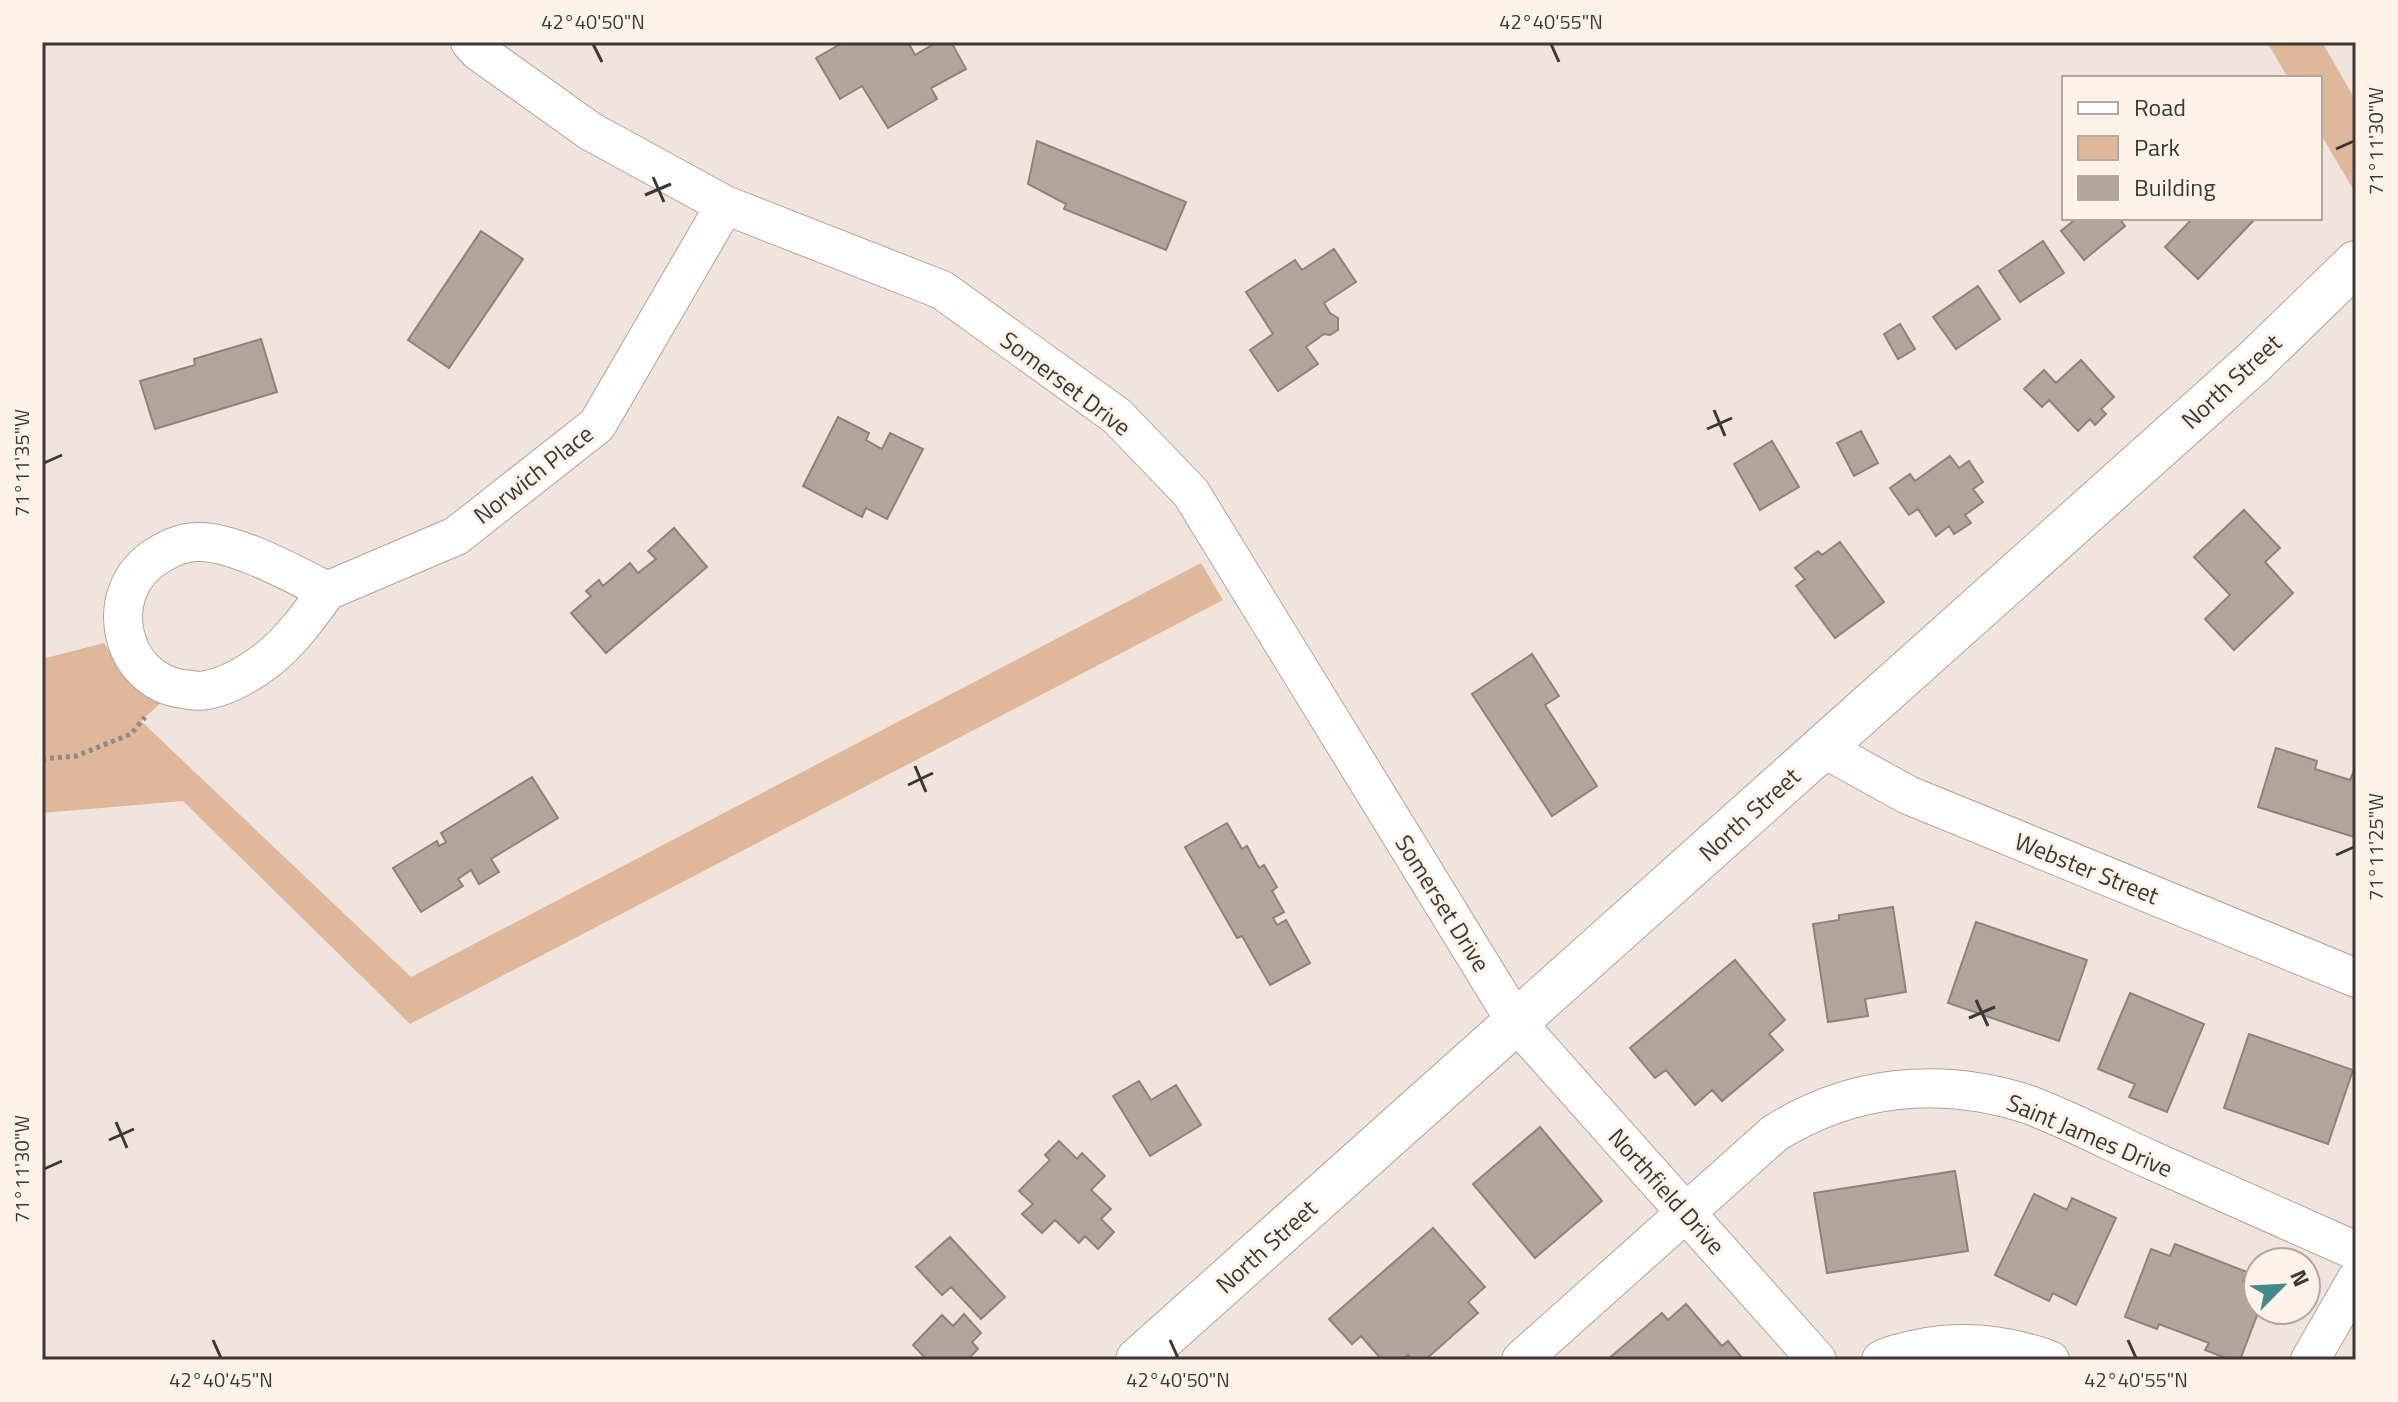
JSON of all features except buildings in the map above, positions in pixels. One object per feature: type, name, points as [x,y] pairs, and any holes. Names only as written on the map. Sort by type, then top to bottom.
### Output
[{"type":"main road","name":"North Street","points":[[1138,1360],[2254,362],[2356,263]]},
{"type":"street","name":"Somerset Drive","points":[[470,42],[478,51],[590,131],[725,205],[942,290],[1117,416],[1191,493],[1516,1022]]},
{"type":"street","name":"Norwich Place","points":[[171,687],[204,691],[233,681],[266,660],[296,632],[327,591],[456,536],[597,425],[725,205]]},
{"type":"street","points":[[171,687],[143,670],[128,645],[121,618],[126,588],[143,564],[171,547],[198,541],[276,565],[327,591]]},
{"type":"street","name":"Webster Street","points":[[1823,748],[1908,795],[2356,978]]},
{"type":"street","name":"Northfield Drive","points":[[1516,1022],[1817,1360]]},
{"type":"street","name":"Saint James Drive","points":[[1521,1360],[1775,1133],[1805,1114],[1871,1093],[1965,1089],[2028,1105],[2356,1251]]},
{"type":"street","points":[[2310,1360],[2356,1280]]},
{"type":"street","points":[[1881,1360],[1932,1346],[1971,1342],[2018,1348],[2050,1360]]},
{"type":"path","points":[[42,759],[76,756],[131,734],[171,687]]},
{"type":"green space","points":[[2267,42],[2322,42],[2356,101],[2356,194],[2322,136],[2322,76],[2287,76]]},
{"type":"green space","points":[[1201,563],[1223,600],[410,1024],[183,801],[42,813],[42,659],[104,643],[127,678],[164,700],[141,721],[411,977]]}]
